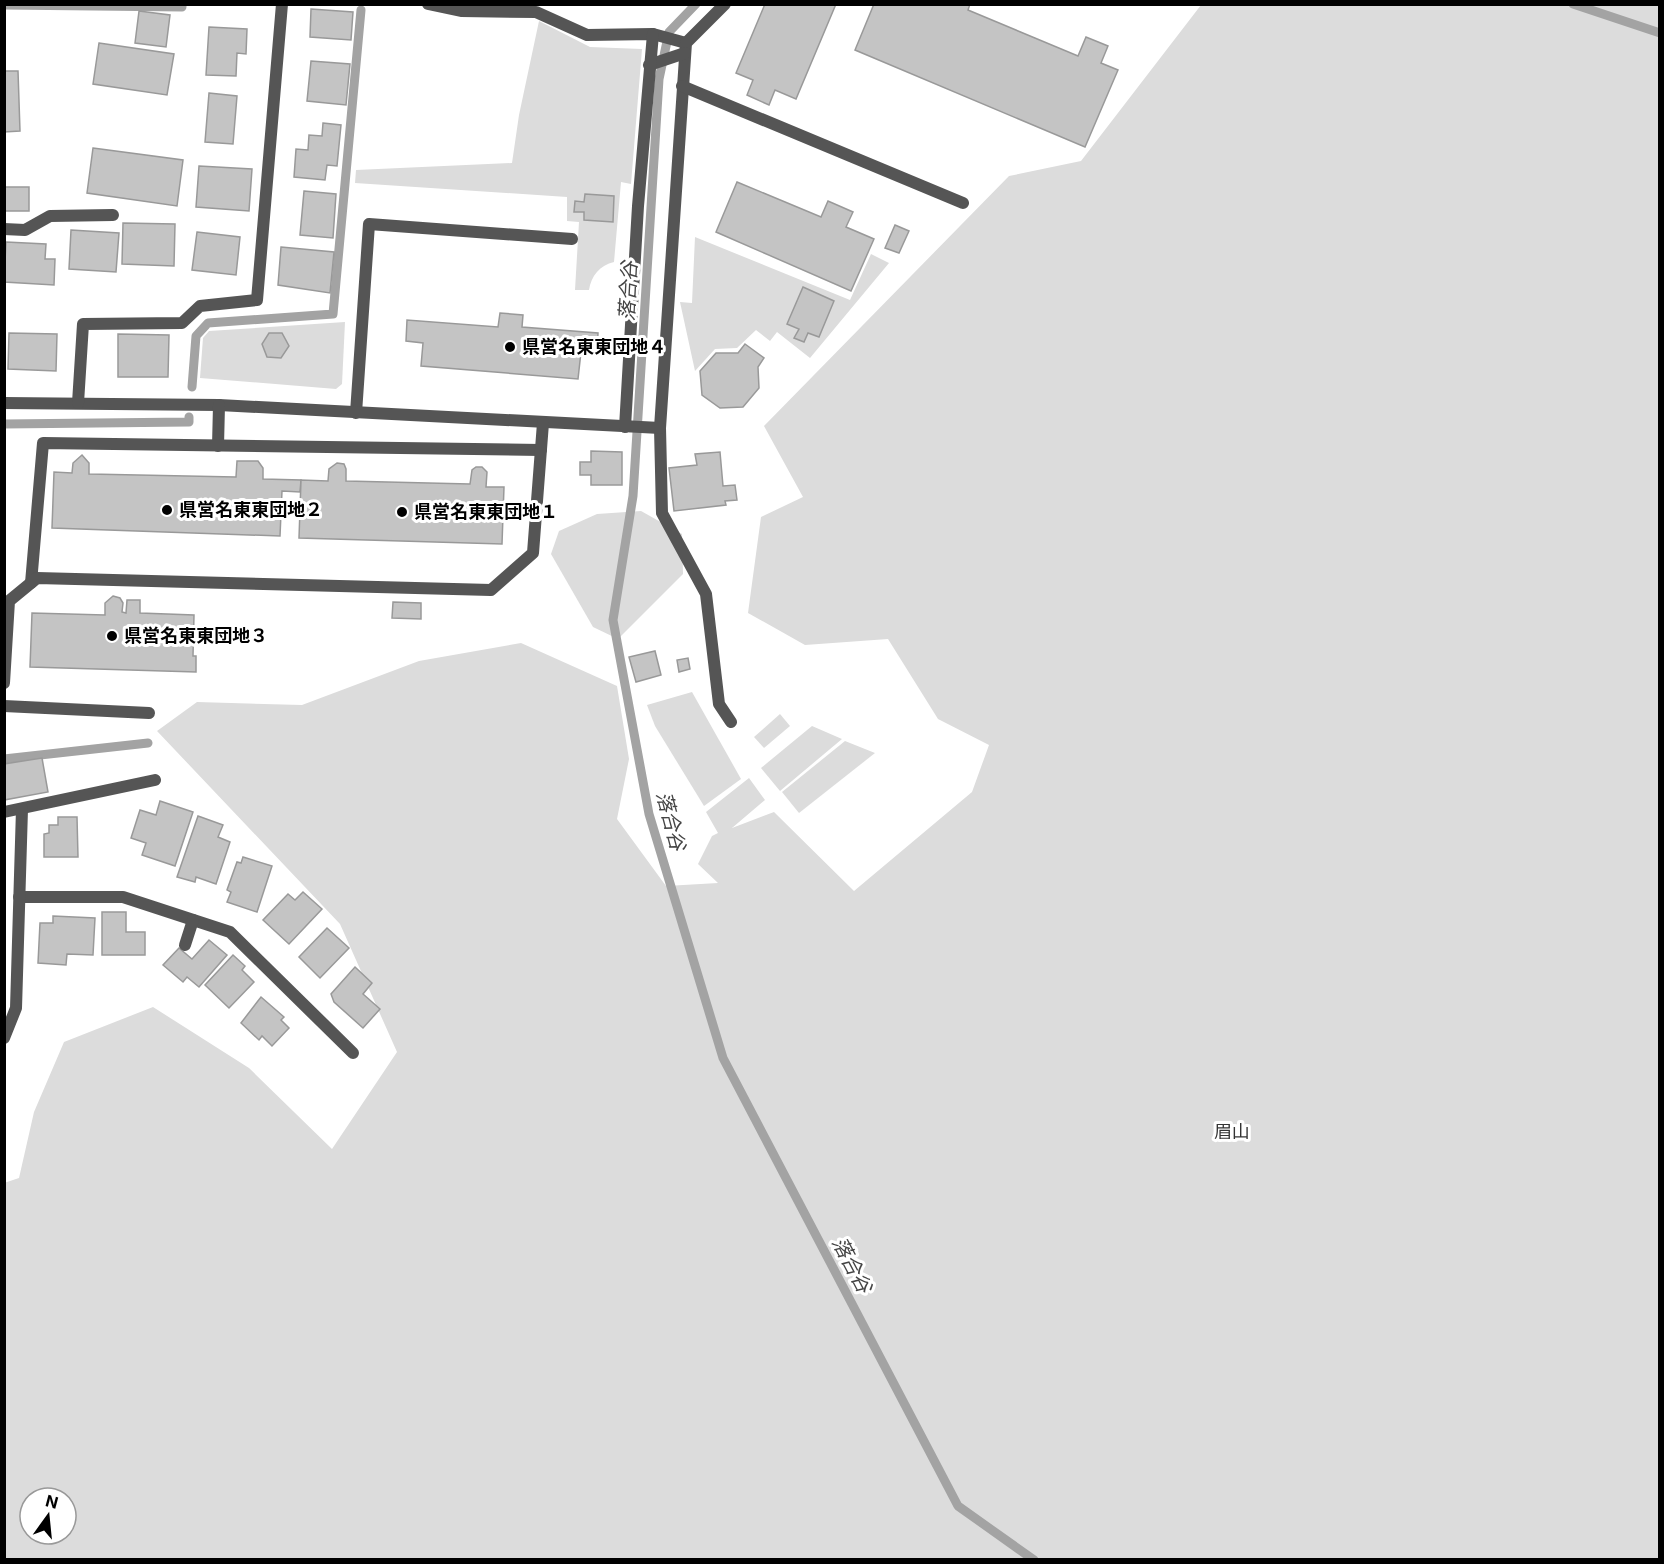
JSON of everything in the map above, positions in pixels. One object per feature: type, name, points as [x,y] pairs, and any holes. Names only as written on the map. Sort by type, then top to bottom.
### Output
[{"type":"street","points":[[78,403],[83,324],[182,323],[200,306],[257,300],[282,4]]},
{"type":"street","points":[[428,4],[460,11],[536,12],[587,35],[672,41]]},
{"type":"street","points":[[629,427],[657,63],[672,41],[726,4]]},
{"type":"street","points":[[657,63],[672,41]]},
{"type":"street","points":[[672,41],[682,86],[660,428],[662,513],[706,594],[718,704],[731,722]]},
{"type":"street","points":[[682,86],[963,203]]},
{"type":"street","points":[[4,229],[25,230],[50,216],[113,215]]},
{"type":"street","points":[[356,413],[369,224],[572,239]]},
{"type":"street","points":[[4,403],[219,405],[660,428]]},
{"type":"street","points":[[218,446],[219,405]]},
{"type":"street","points":[[4,683],[9,601],[38,579],[491,590],[532,553],[543,423]]},
{"type":"street","points":[[31,583],[43,443],[540,450]]},
{"type":"street","points":[[4,706],[149,713]]},
{"type":"street","points":[[4,812],[155,780]]},
{"type":"street","points":[[4,1038],[16,1008],[22,809]]},
{"type":"street","points":[[19,897],[123,897],[230,932],[353,1053]]},
{"type":"street","points":[[184,945],[193,920]]},
{"type":"green space","name":"眉山","points":[[1201,5],[1659,5],[1659,1559],[5,1559],[4,1183],[19,1178],[34,1112],[64,1042],[153,1007],[249,1068],[332,1149],[397,1052],[340,924],[157,731],[197,702],[302,705],[419,661],[521,643],[617,686],[629,759],[617,819],[666,886],[718,883],[698,864],[712,836],[718,833],[706,812],[749,778],[765,800],[732,828],[774,812],[854,891],[972,792],[989,745],[938,719],[888,639],[805,645],[748,613],[761,517],[803,497],[764,426],[1009,176],[1081,161]]},
{"type":"green space","points":[[539,21],[590,47],[642,49],[631,184],[621,182],[614,262],[597,272],[589,290],[575,290],[579,222],[567,221],[567,197],[355,183],[356,170],[512,163],[519,115]]},
{"type":"green space","points":[[695,237],[850,300],[871,254],[889,263],[810,358],[777,332],[770,341],[756,330],[737,348],[715,349],[695,371],[680,302],[692,303]]},
{"type":"green space","points":[[345,322],[342,384],[336,389],[200,378],[203,338],[209,331]]},
{"type":"green space","points":[[641,511],[682,534],[683,574],[618,639],[593,627],[551,554],[559,531],[597,514]]},
{"type":"green space","points":[[692,692],[741,779],[704,806],[655,726],[647,705]]},
{"type":"green space","points":[[780,714],[790,726],[764,748],[754,737]]},
{"type":"green space","points":[[812,726],[842,739],[780,791],[761,768]]},
{"type":"green space","points":[[845,741],[875,753],[799,813],[782,792]]},
{"type":"building","points":[[765,4],[836,4],[796,99],[775,90],[769,105],[747,95],[753,80],[736,73]]},
{"type":"building","points":[[874,4],[970,4],[968,10],[1078,56],[1086,37],[1108,46],[1101,63],[1118,70],[1085,147],[855,50]]},
{"type":"building","points":[[311,9],[353,12],[351,40],[310,37]]},
{"type":"building","points":[[139,11],[170,15],[166,47],[135,43]]},
{"type":"building","points":[[209,27],[247,29],[246,54],[237,53],[236,76],[206,75]]},
{"type":"building","points":[[99,43],[174,54],[167,95],[93,84]]},
{"type":"building","points":[[311,61],[350,64],[346,105],[307,101]]},
{"type":"building","points":[[4,71],[18,71],[20,131],[4,132]]},
{"type":"building","points":[[209,93],[237,96],[233,144],[205,142]]},
{"type":"building","points":[[323,123],[341,125],[337,166],[327,165],[325,180],[294,177],[296,149],[308,150],[309,135],[322,136]]},
{"type":"building","points":[[93,148],[183,160],[177,206],[87,193]]},
{"type":"building","points":[[199,166],[252,169],[249,211],[196,207]]},
{"type":"building","points":[[737,182],[821,217],[828,201],[853,212],[846,227],[874,239],[851,291],[716,232]]},
{"type":"building","points":[[4,187],[29,187],[29,211],[4,211]]},
{"type":"building","points":[[304,191],[336,194],[333,238],[300,235]]},
{"type":"building","points":[[585,194],[614,196],[613,222],[584,220],[584,212],[574,212],[575,201],[584,202]]},
{"type":"building","points":[[123,223],[175,224],[174,266],[122,264]]},
{"type":"building","points":[[895,225],[909,231],[899,253],[885,248]]},
{"type":"building","points":[[71,230],[119,233],[116,272],[69,269]]},
{"type":"building","points":[[197,232],[240,237],[236,275],[192,270]]},
{"type":"building","points":[[6,242],[46,244],[45,259],[55,259],[54,285],[4,282]]},
{"type":"building","points":[[281,247],[334,252],[330,293],[278,285]]},
{"type":"building","points":[[803,287],[834,301],[819,337],[808,333],[804,342],[794,338],[799,329],[787,324]]},
{"type":"building","name":"県営名東東団地４","points":[[500,313],[523,315],[522,327],[598,333],[597,353],[581,352],[578,379],[421,366],[423,343],[406,341],[407,320],[498,327]]},
{"type":"building","points":[[9,333],[57,334],[56,371],[8,369]]},
{"type":"building","points":[[269,333],[282,333],[289,346],[281,358],[267,357],[262,344]]},
{"type":"building","points":[[118,334],[169,335],[168,377],[118,377]]},
{"type":"building","points":[[745,344],[764,358],[758,367],[759,388],[743,407],[720,408],[702,395],[700,371],[716,353],[738,353]]},
{"type":"building","points":[[591,451],[622,452],[622,485],[591,485],[591,475],[580,475],[580,462],[591,462]]},
{"type":"building","points":[[720,452],[723,486],[735,485],[737,500],[725,501],[726,505],[674,511],[669,468],[697,465],[695,454]]},
{"type":"building","name":"県営名東東団地２","points":[[82,455],[89,463],[89,474],[236,477],[237,461],[258,461],[263,468],[263,479],[301,480],[300,492],[282,491],[280,536],[52,528],[54,472],[72,473],[73,463]]},
{"type":"building","name":"県営名東東団地１","points":[[337,463],[344,464],[346,481],[470,484],[472,470],[482,467],[487,472],[486,487],[504,487],[502,544],[299,538],[301,480],[328,481],[329,469]]},
{"type":"building","name":"県営名東東団地３","points":[[113,596],[120,598],[123,603],[122,612],[126,613],[127,600],[140,600],[140,613],[194,615],[193,656],[196,656],[196,672],[30,667],[32,613],[105,615],[105,603]]},
{"type":"building","points":[[393,602],[421,603],[421,619],[392,618]]},
{"type":"building","points":[[655,651],[661,675],[636,682],[629,657]]},
{"type":"building","points":[[688,658],[690,669],[679,672],[677,660]]},
{"type":"building","points":[[42,758],[48,792],[4,800],[4,764]]},
{"type":"building","points":[[160,801],[193,812],[175,866],[142,855],[146,843],[131,838],[140,810],[156,815]]},
{"type":"building","points":[[198,816],[223,825],[218,837],[230,842],[216,884],[196,877],[195,882],[177,877]]},
{"type":"building","points":[[58,817],[77,817],[78,857],[44,857],[44,834],[49,833],[49,825],[58,825]]},
{"type":"building","points":[[243,857],[272,866],[257,912],[227,902],[231,892],[227,890],[237,862],[241,863]]},
{"type":"building","points":[[303,892],[322,909],[289,944],[263,920],[288,894],[295,900]]},
{"type":"building","points":[[102,912],[126,912],[126,932],[145,932],[145,955],[102,955]]},
{"type":"building","points":[[53,916],[95,918],[93,955],[67,954],[66,965],[38,963],[40,923],[53,923]]},
{"type":"building","points":[[327,928],[349,948],[320,978],[299,957]]},
{"type":"building","points":[[209,940],[227,955],[199,987],[187,977],[183,982],[163,965],[179,948],[192,959]]},
{"type":"building","points":[[233,955],[245,966],[242,970],[254,982],[229,1008],[205,985]]},
{"type":"building","points":[[355,967],[372,983],[363,994],[380,1009],[363,1028],[334,1002],[331,994]]},
{"type":"building","points":[[261,997],[284,1017],[281,1020],[289,1028],[272,1046],[262,1036],[259,1040],[241,1023]]},
{"type":"waterway","points":[[4,5],[182,7],[182,4]]},
{"type":"waterway","name":"落合谷","points":[[696,4],[669,32],[659,79],[633,496],[613,620],[649,814],[723,1058],[958,1506],[1034,1560]]},
{"type":"waterway","points":[[1573,4],[1660,33]]},
{"type":"waterway","points":[[192,387],[196,336],[208,323],[333,314],[361,10]]},
{"type":"waterway","points":[[4,424],[189,422],[189,417]]},
{"type":"waterway","points":[[4,759],[148,743]]},
{"type":"place","name":"県営名東東団地４","points":[[510,347]]},
{"type":"place","name":"県営名東東団地２","points":[[167,510]]},
{"type":"place","name":"県営名東東団地１","points":[[402,512]]},
{"type":"place","name":"県営名東東団地３","points":[[112,636]]}]
